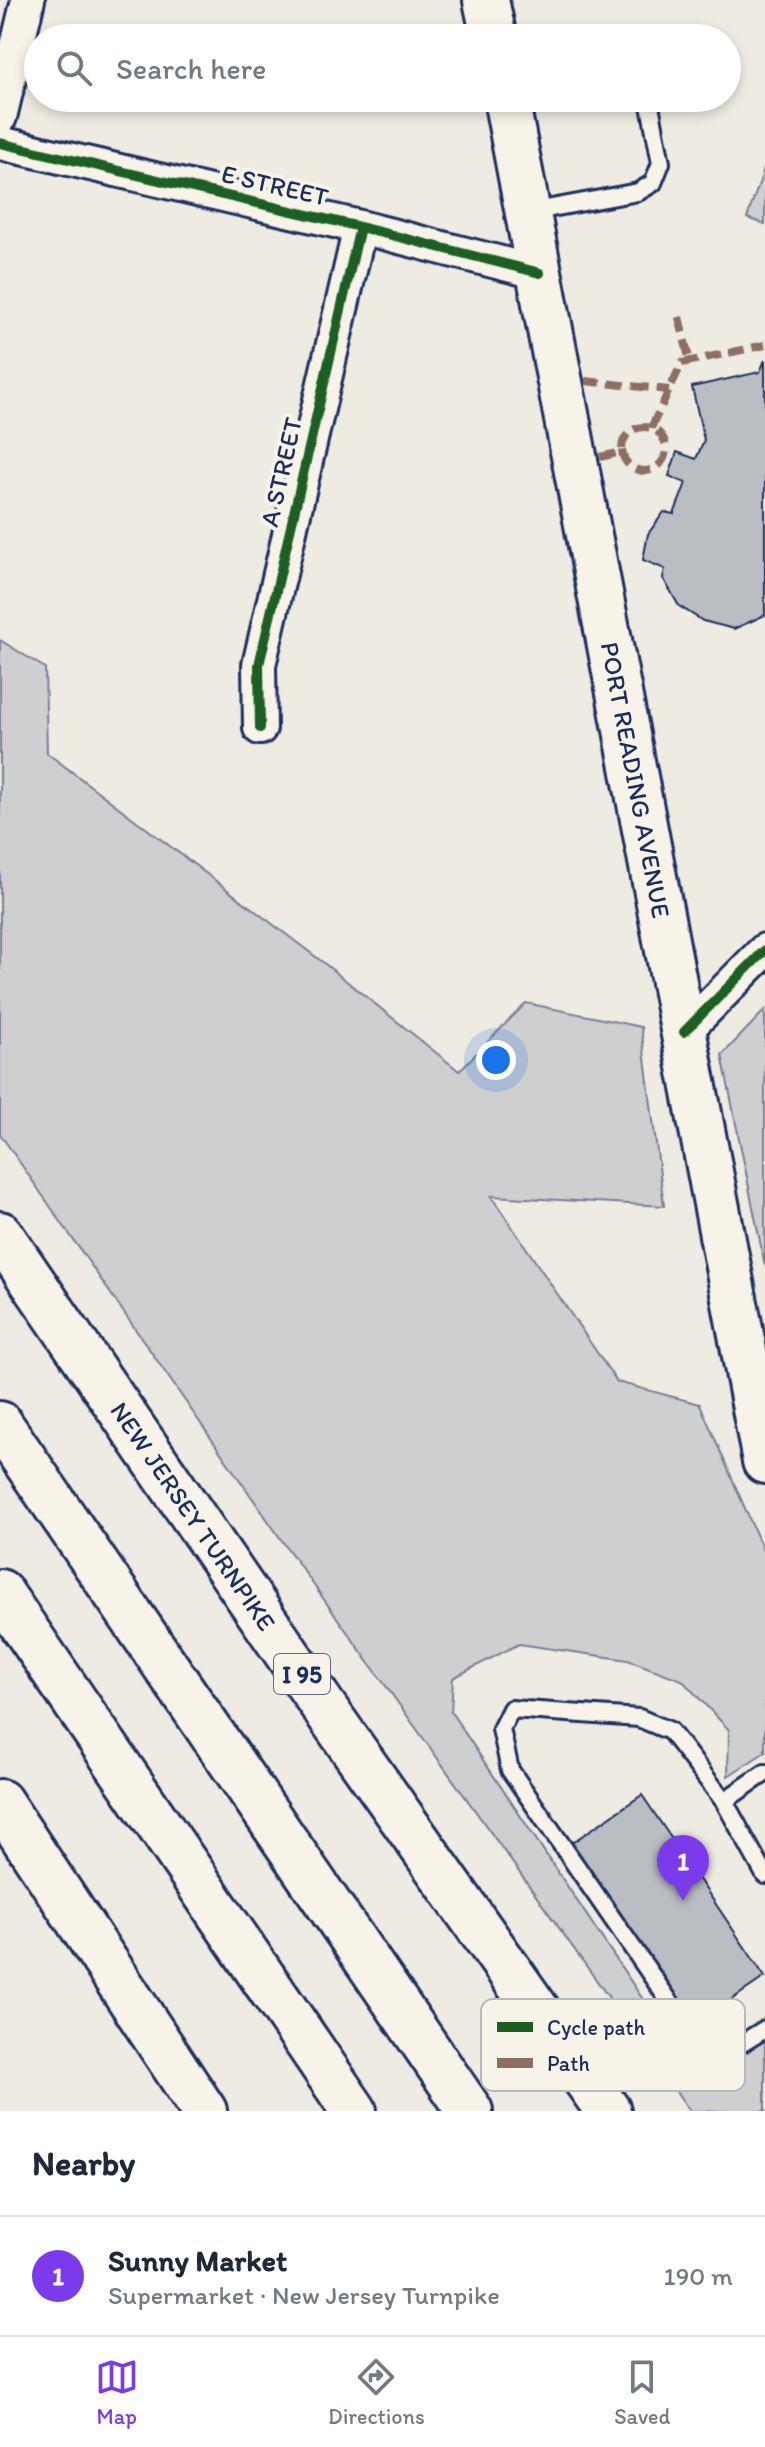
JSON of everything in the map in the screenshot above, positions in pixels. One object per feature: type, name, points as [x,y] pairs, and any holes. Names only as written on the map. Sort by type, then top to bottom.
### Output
[{"type":"main road","points":[[486,0],[491,24]]},
{"type":"main road","name":"PORT READING AVENUE","points":[[509,112],[765,1461]]},
{"type":"main road","name":"NEW JERSEY TURNPIKE","points":[[0,1234],[323,1706],[529,1999]]},
{"type":"main road","points":[[0,1424],[473,2111]]},
{"type":"main road","points":[[0,1592],[354,2111]]},
{"type":"main road","points":[[0,1802],[204,2111]]},
{"type":"main road","name":"NEW JERSEY TURNPIKE","points":[[594,2091],[608,2111]]},
{"type":"street","points":[[0,117],[28,0]]},
{"type":"street","name":"E STREET","points":[[0,143],[360,227],[540,273]]},
{"type":"street","name":"A STREET","points":[[260,728],[259,665],[360,227]]},
{"type":"street","points":[[684,1032],[765,950]]},
{"type":"lane","points":[[528,213],[638,192],[653,183],[661,163],[651,112]]},
{"type":"lane","points":[[668,1999],[510,1770],[501,1729],[511,1709],[639,1718],[670,1731],[724,1801],[765,1875]]},
{"type":"lane","points":[[724,1801],[765,1773]]},
{"type":"lane","points":[[745,2041],[765,2029]]},
{"type":"shaded area","points":[[765,170],[765,224],[747,218]]},
{"type":"shaded area","points":[[0,640],[45,668],[47,753],[320,960],[459,1071],[526,1003],[641,1027],[664,1206],[491,1196],[617,1382],[700,1404],[765,1555],[765,1752],[728,1776],[729,1730],[682,1680],[628,1660],[519,1644],[453,1678],[451,1712],[643,1999],[610,1999],[285,1545],[0,1134]]},
{"type":"shaded area","points":[[765,1010],[765,1266],[722,1055]]},
{"type":"shaded area","points":[[765,2033],[765,2111],[690,2111],[676,2091],[745,2091],[745,2042]]},
{"type":"building","points":[[765,360],[765,615],[734,629],[703,621],[679,606],[663,578],[665,569],[643,560],[648,534],[664,512],[674,514],[686,483],[669,476],[677,452],[696,459],[704,440],[692,387],[760,372]]},
{"type":"building","points":[[642,1795],[765,1977],[732,1999],[676,1999],[570,1844]]},
{"type":"marked path","points":[[679,317],[690,362]]},
{"type":"marked path","points":[[651,428],[682,363],[765,345]]},
{"type":"marked path","points":[[585,381],[669,390]]},
{"type":"marked path","points":[[644,427],[659,434],[666,449],[659,464],[644,471],[629,464],[622,449],[629,434],[644,427]]},
{"type":"marked path","points":[[600,457],[622,452]]},
{"type":"cycle path","points":[[0,143],[360,227],[540,273]]},
{"type":"cycle path","points":[[260,728],[259,665],[360,227]]},
{"type":"cycle path","points":[[684,1032],[765,950]]},
{"type":"place","name":"Sunny Market","points":[[683,1901]]}]
